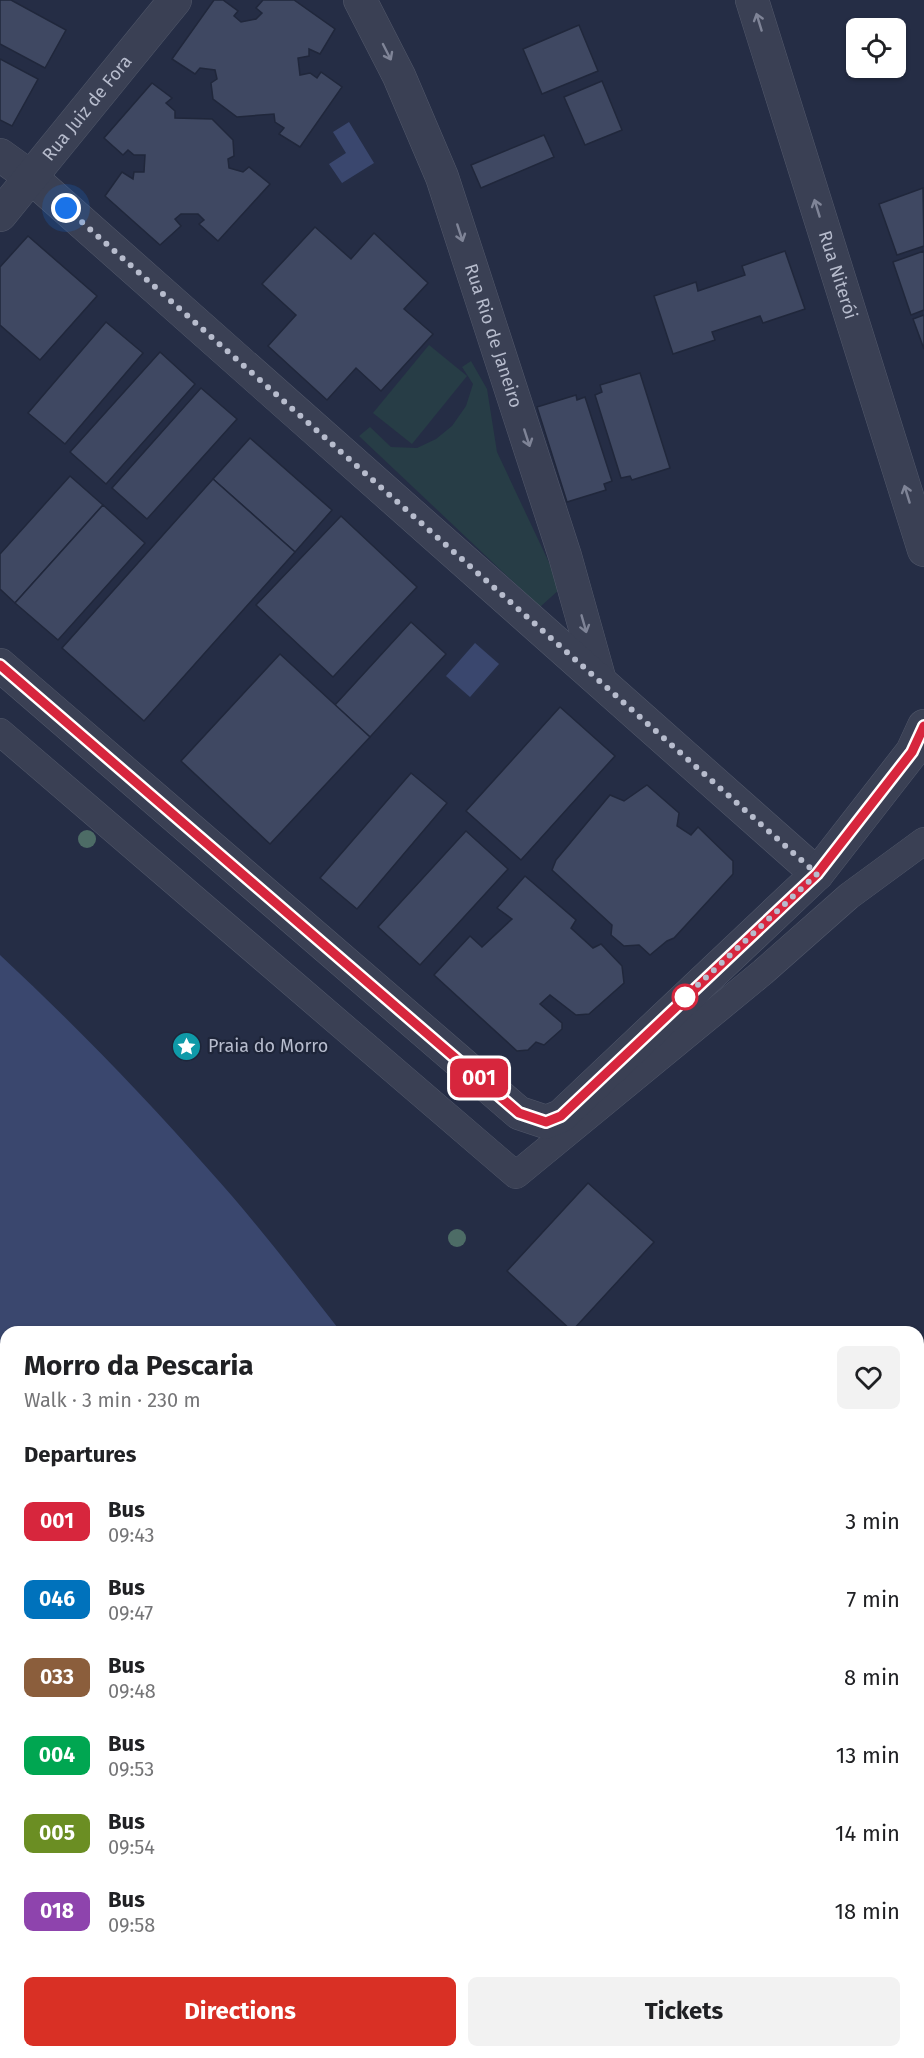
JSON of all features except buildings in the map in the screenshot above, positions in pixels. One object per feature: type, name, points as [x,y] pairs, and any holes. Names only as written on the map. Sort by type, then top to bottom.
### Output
[{"type":"street","name":"Rua Juiz de Fora","points":[[0,215],[175,0]]},
{"type":"street","name":"Rua Rio de Janeiro","points":[[360,0],[399,76],[442,177],[565,556],[600,681]]},
{"type":"street","name":"Rua Niterói","points":[[752,0],[924,550]]},
{"type":"street","points":[[0,154],[32,178],[817,874]]},
{"type":"street","points":[[0,666],[519,1113],[546,1122],[561,1116],[817,874],[912,752],[924,726]]},
{"type":"street","points":[[0,732],[516,1175],[763,972],[849,896],[924,841]]},
{"type":"shaded area","points":[[429,345],[467,376],[412,444],[373,413]]},
{"type":"shaded area","points":[[471,361],[487,389],[497,452],[561,588],[540,607],[359,436],[370,427],[391,447],[417,448],[436,439],[452,426],[466,406],[473,384],[462,367]]},
{"type":"water","points":[[349,122],[374,163],[342,183],[329,164],[346,153],[333,132]]},
{"type":"water","points":[[475,643],[499,664],[470,697],[446,676]]},
{"type":"water","points":[[0,955],[159,1114],[260,1230],[336,1326],[0,1326]]},
{"type":"bus line","name":"001","points":[[0,665],[519,1113],[546,1122],[561,1116],[817,874],[912,752],[924,726]]},
{"type":"place","name":"Praia do Morro","points":[[187,1046]]},
{"type":"route","points":[[66,208],[817,874],[685,997]]}]
